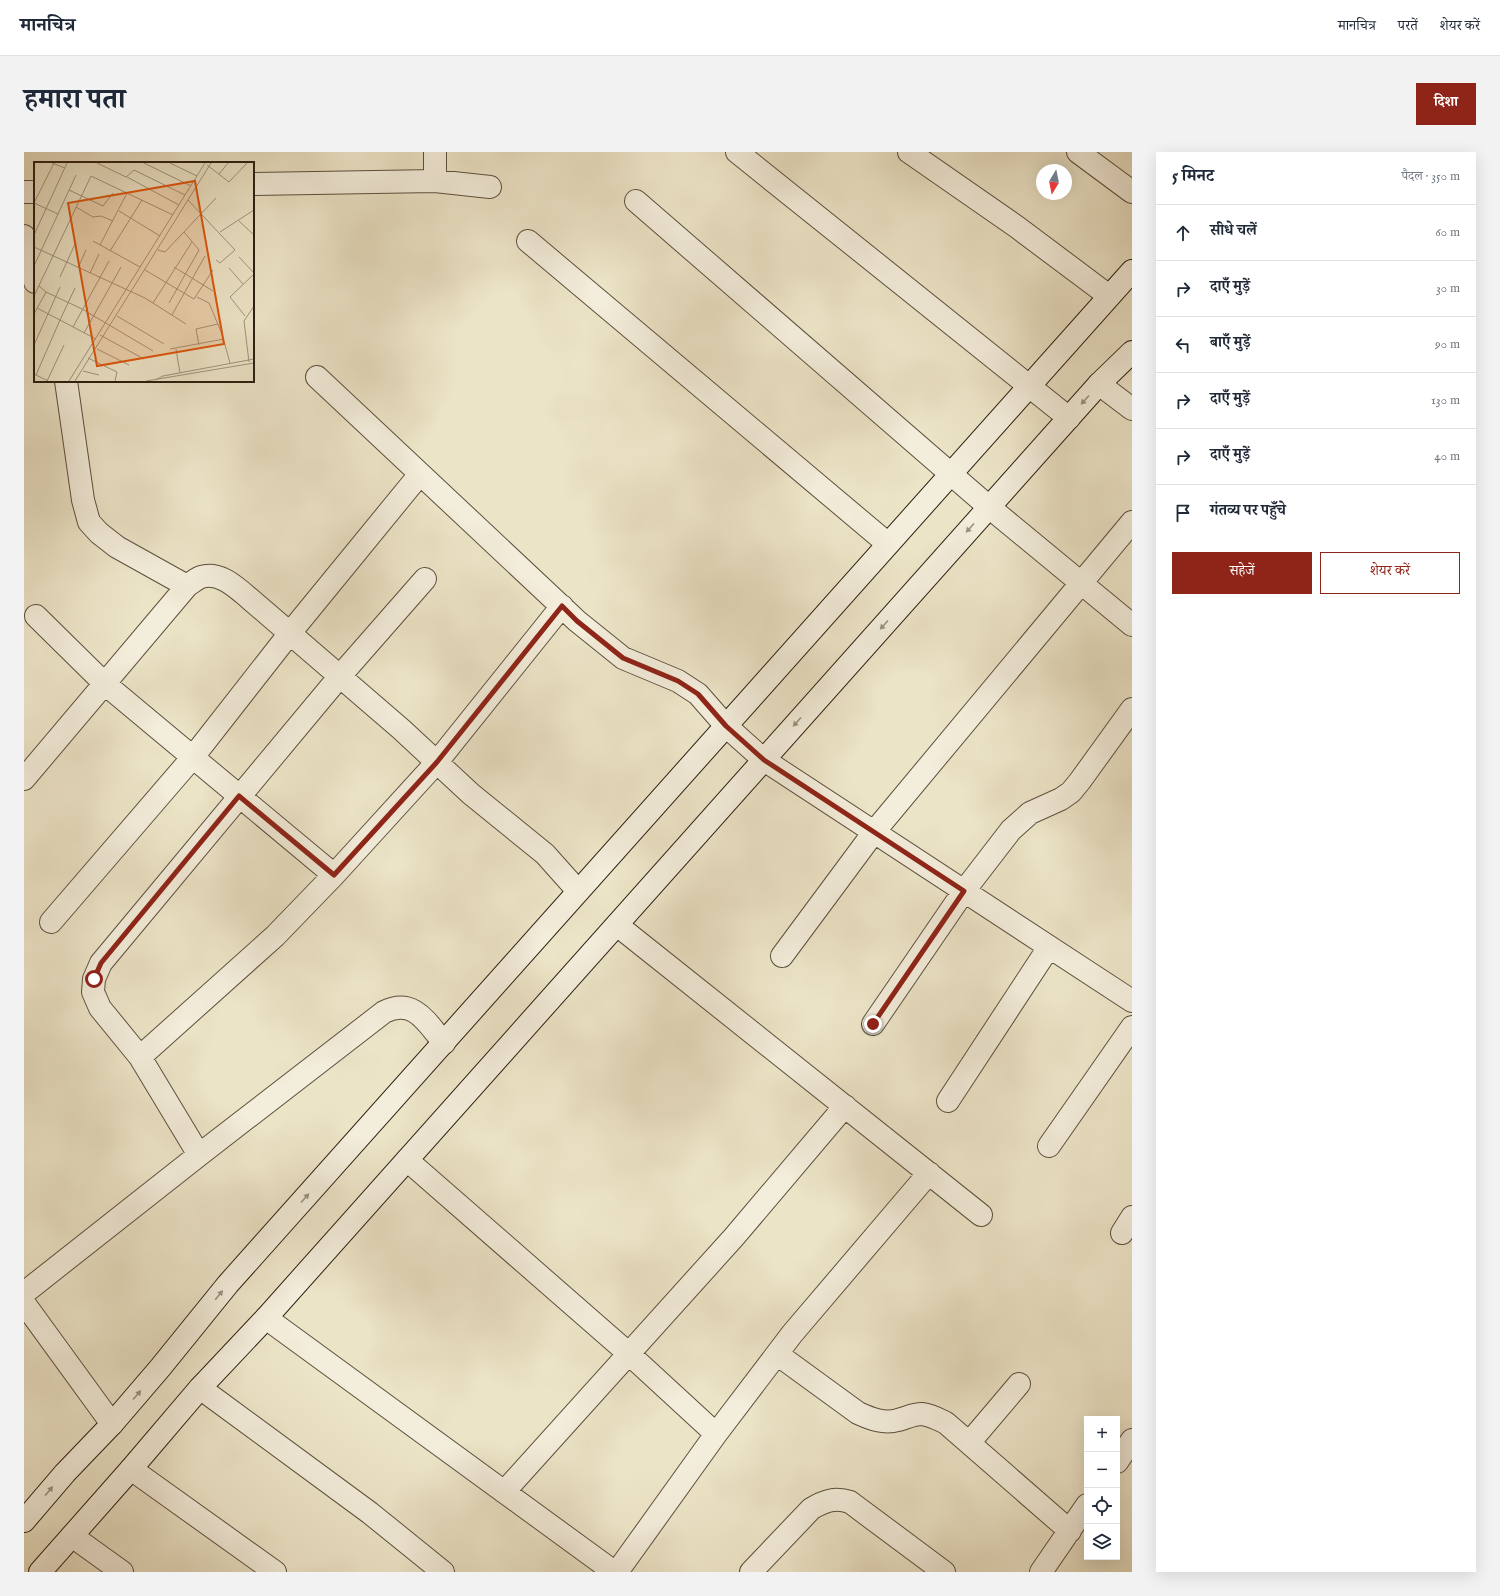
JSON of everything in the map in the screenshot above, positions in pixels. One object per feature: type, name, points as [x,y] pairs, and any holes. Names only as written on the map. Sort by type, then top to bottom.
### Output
[{"type":"street","points":[[435,152],[435,181]]},
{"type":"street","points":[[737,152],[1069,418]]},
{"type":"street","points":[[910,152],[1018,227],[1109,296]]},
{"type":"street","points":[[1078,152],[1132,192]]},
{"type":"street","points":[[254,184],[435,181],[490,187]]},
{"type":"street","points":[[636,201],[989,506],[1132,625]]},
{"type":"street","points":[[24,236],[34,278]]},
{"type":"street","points":[[528,241],[888,544]]},
{"type":"street","points":[[24,1521],[64,1473],[112,1424],[160,1368],[228,1284],[1132,271]]},
{"type":"street","points":[[40,1572],[200,1388],[266,1318],[989,506],[1099,384],[1132,352]]},
{"type":"street","points":[[317,377],[577,621],[623,658],[678,681],[698,694],[726,726],[764,760],[1132,1001]]},
{"type":"street","points":[[66,382],[83,500],[90,522],[99,533],[117,548],[187,586]]},
{"type":"street","points":[[1099,384],[1132,409]]},
{"type":"street","points":[[51,922],[193,757],[290,633],[420,474]]},
{"type":"street","points":[[782,956],[874,832],[1132,522]]},
{"type":"street","points":[[24,779],[187,586],[200,578],[211,576],[221,578],[238,589],[290,633],[401,729],[471,794],[545,854],[578,892]]},
{"type":"street","points":[[199,1155],[140,1057],[100,1008],[93,992],[94,979],[101,963],[239,796],[340,676],[425,579]]},
{"type":"street","points":[[140,1057],[275,936],[334,875],[437,762],[562,606]]},
{"type":"street","points":[[36,616],[105,684],[334,875]]},
{"type":"street","points":[[873,1024],[964,891],[1011,830],[1030,813],[1061,799],[1071,792],[1132,709]]},
{"type":"street","points":[[617,925],[981,1215]]},
{"type":"street","points":[[948,1101],[1049,947]]},
{"type":"street","points":[[24,1294],[199,1155],[384,1012],[393,1008],[408,1008],[418,1013],[444,1043]]},
{"type":"street","points":[[1049,1146],[1132,1027]]},
{"type":"street","points":[[504,1492],[734,1237],[845,1106]]},
{"type":"street","points":[[407,1160],[628,1353],[716,1434]]},
{"type":"street","points":[[617,1572],[716,1434],[797,1328],[929,1173]]},
{"type":"street","points":[[24,1303],[112,1424]]},
{"type":"street","points":[[266,1318],[614,1572]]},
{"type":"street","points":[[777,1354],[858,1413],[870,1419],[890,1421],[914,1414],[933,1416],[946,1423],[1070,1531]]},
{"type":"street","points":[[969,1443],[1019,1384]]},
{"type":"street","points":[[200,1388],[370,1513],[443,1572]]},
{"type":"street","points":[[1120,1458],[1132,1440]]},
{"type":"street","points":[[131,1469],[275,1572]]},
{"type":"street","points":[[751,1572],[812,1509],[822,1503],[841,1499],[850,1502],[944,1572]]},
{"type":"street","points":[[1041,1572],[1084,1510]]},
{"type":"street","points":[[72,1536],[122,1572]]},
{"type":"route","points":[[94,979],[101,963],[239,796],[334,875],[437,762],[562,606],[577,621],[623,658],[678,681],[698,694],[726,726],[764,760],[964,891],[873,1024]]}]
